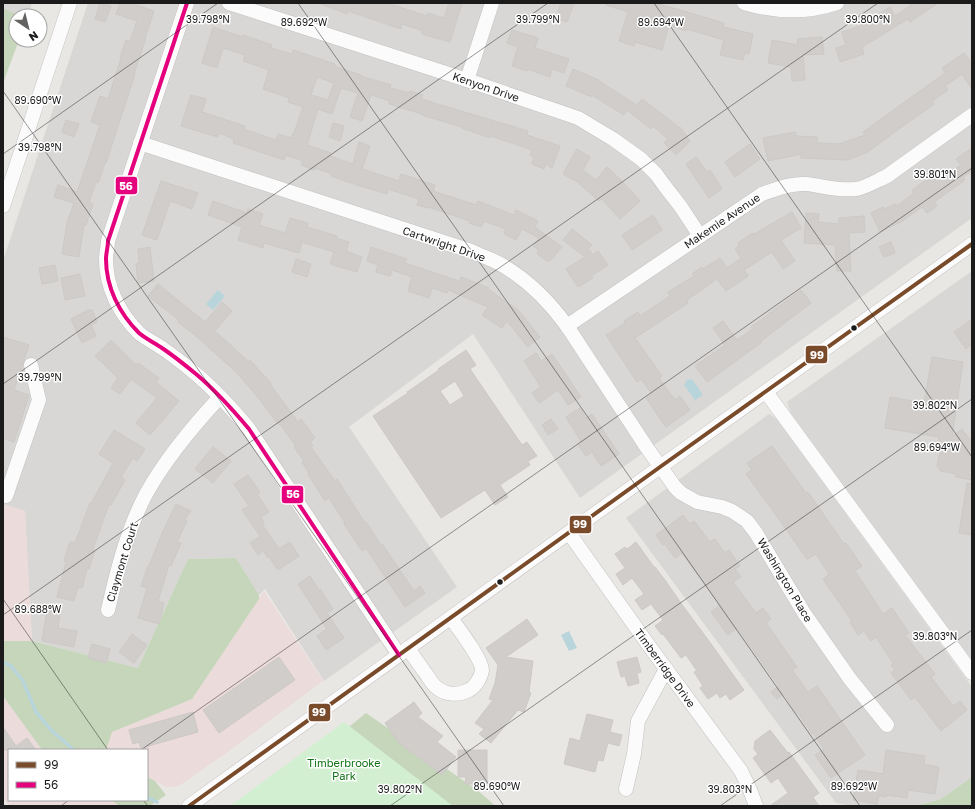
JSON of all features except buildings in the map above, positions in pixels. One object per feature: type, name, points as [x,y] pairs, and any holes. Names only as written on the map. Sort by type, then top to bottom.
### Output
[{"type":"street","points":[[3,206],[70,3]]},
{"type":"street","points":[[186,3],[108,241],[106,259],[111,290],[126,318],[140,334],[164,349],[196,374],[220,397],[249,429],[404,652],[436,687],[452,694],[460,694],[470,689],[478,680],[482,670],[480,663],[450,618]]},
{"type":"street","name":"Kenyon Drive","points":[[229,3],[467,80],[578,118],[613,138],[641,159],[656,174],[681,206],[700,236]]},
{"type":"street","points":[[467,80],[492,3]]},
{"type":"street","points":[[744,3],[784,11],[813,9],[837,3]]},
{"type":"street","name":"Makemie Avenue","points":[[567,326],[762,194],[778,188],[806,184],[830,188],[857,189],[887,176],[972,115]]},
{"type":"street","name":"Cartwright Drive","points":[[140,143],[471,251],[501,265],[536,290],[554,309],[567,326],[660,467]]},
{"type":"street","points":[[188,806],[972,244]]},
{"type":"street","points":[[3,495],[6,496],[39,400],[31,365]]},
{"type":"street","points":[[766,392],[972,673]]},
{"type":"street","name":"Claymont Court","points":[[108,610],[130,531],[146,495],[173,451],[220,397]]},
{"type":"street","name":"Washington Place","points":[[660,467],[675,487],[688,498],[697,502],[722,507],[741,516],[747,521],[756,533],[804,613],[850,679],[887,725]]},
{"type":"street","name":"Timberridge Drive","points":[[569,533],[741,771],[756,806]]},
{"type":"street","points":[[626,789],[634,754],[638,721],[666,669]]},
{"type":"shaded area","points":[[3,3],[32,3],[30,8],[8,8],[8,13],[3,11]]},
{"type":"shaded area","points":[[88,3],[972,3],[972,218],[580,498],[473,334],[349,427],[457,587],[324,681],[265,589],[259,595],[236,558],[188,559],[138,668],[32,641],[25,511],[3,504],[3,261]]},
{"type":"shaded area","points":[[972,271],[972,660],[791,413],[787,402]]},
{"type":"shaded area","points":[[769,414],[777,420],[972,687],[972,777],[941,799],[916,806],[852,806],[836,803],[626,518]]},
{"type":"shaded area","points":[[3,504],[25,511],[32,641],[3,641]]},
{"type":"shaded area","points":[[264,591],[323,681],[179,786],[167,787],[148,778],[148,749],[106,749],[111,732],[192,699]]},
{"type":"shaded area","points":[[3,696],[42,749],[8,749],[8,801],[112,801],[120,806],[9,806],[3,798]]},
{"type":"green space","points":[[3,8],[8,10],[8,48],[16,48],[3,83]]},
{"type":"green space","points":[[236,558],[259,595],[259,599],[192,699],[112,732],[106,749],[42,749],[3,696],[3,641],[32,641],[138,668],[188,559]]},
{"type":"green space","points":[[366,713],[477,790],[495,806],[435,806],[344,731]]},
{"type":"green space","name":"Timberbrooke Park","points":[[344,722],[453,806],[230,806]]},
{"type":"green space","points":[[972,777],[972,806],[916,806],[941,799]]},
{"type":"green space","points":[[148,778],[155,781],[166,795],[150,806],[120,806],[112,801],[148,801]]},
{"type":"water","points":[[218,290],[225,296],[213,310],[206,304]]},
{"type":"water","points":[[692,379],[703,395],[695,400],[684,385],[687,380]]},
{"type":"water","points":[[569,631],[577,648],[569,651],[561,635]]},
{"type":"waterway","points":[[3,662],[11,666],[23,681],[36,712],[52,731],[73,749]]},
{"type":"waterway","points":[[148,798],[157,802]]},
{"type":"transit line","name":"56","points":[[187,3],[108,241],[106,257],[108,280],[115,299],[125,317],[139,333],[171,354],[196,374],[224,400],[249,429],[399,655]]},
{"type":"transit line","name":"99","points":[[189,806],[972,244]]}]
